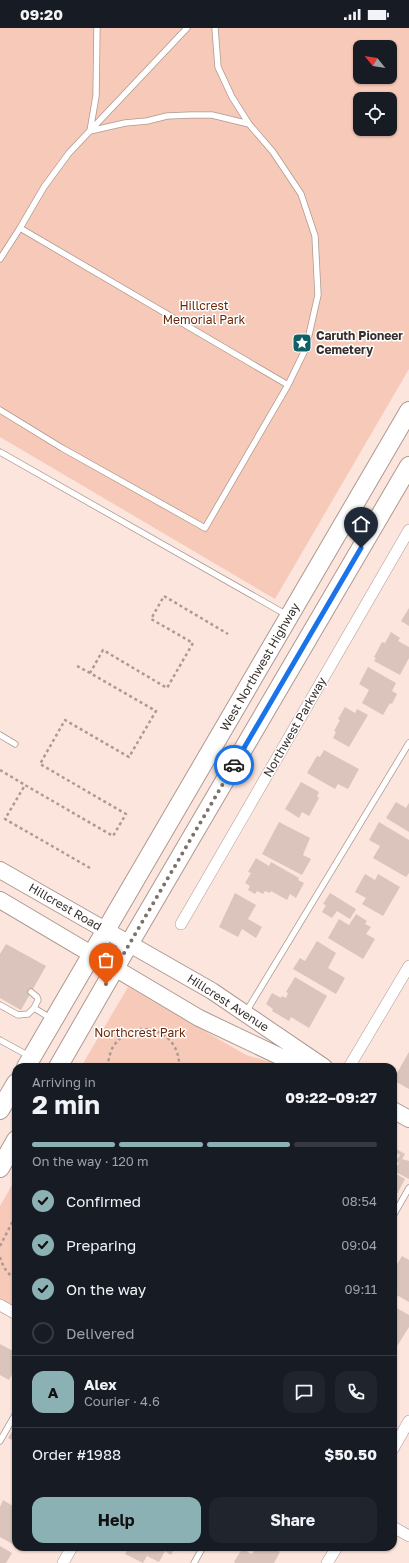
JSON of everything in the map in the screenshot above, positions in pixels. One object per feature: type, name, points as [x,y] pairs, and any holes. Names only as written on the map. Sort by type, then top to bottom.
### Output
[{"type":"main road","name":"West Northwest Highway","points":[[29,1062],[409,411]]},
{"type":"main road","points":[[60,1063],[409,466]]},
{"type":"main road","points":[[0,1109],[12,1090]]},
{"type":"main road","points":[[0,1168],[12,1147]]},
{"type":"street","name":"Northwest Parkway","points":[[181,924],[409,530]]},
{"type":"street","name":"Hillcrest Road","points":[[0,870],[129,944]]},
{"type":"street","points":[[0,900],[115,968]]},
{"type":"street","name":"Hillcrest Avenue","points":[[129,944],[212,991],[318,1063]]},
{"type":"street","points":[[351,1063],[409,966]]},
{"type":"street","name":"Hillcrest Avenue","points":[[115,968],[199,1018],[294,1063]]},
{"type":"street","points":[[397,1112],[409,1118]]},
{"type":"street","points":[[0,1305],[12,1312]]},
{"type":"street","points":[[397,1442],[409,1421]]},
{"type":"street","points":[[397,1529],[409,1536]]},
{"type":"street","points":[[63,1563],[70,1551]]},
{"type":"street","points":[[327,1563],[334,1551]]},
{"type":"lane","points":[[90,131],[96,96],[97,28]]},
{"type":"lane","points":[[0,259],[44,187],[69,153],[187,28]]},
{"type":"lane","points":[[0,410],[62,448],[205,528],[288,385],[306,348],[318,295],[315,236],[301,194],[273,152],[250,124],[232,97],[218,67],[215,28]]},
{"type":"lane","points":[[90,131],[167,116],[212,115],[250,124]]},
{"type":"lane","points":[[20,228],[288,385]]},
{"type":"lane","points":[[0,452],[290,616]]},
{"type":"lane","points":[[0,735],[15,744]]},
{"type":"lane","points":[[245,1014],[409,743]]},
{"type":"lane","points":[[0,1005],[18,1015],[28,1014],[34,1008],[38,1000],[37,997],[31,992]]},
{"type":"lane","points":[[34,1008],[54,1020]]},
{"type":"lane","points":[[0,1040],[29,1062]]},
{"type":"lane","points":[[397,1209],[409,1188]]},
{"type":"lane","points":[[0,1441],[12,1420]]},
{"type":"lane","points":[[194,1563],[202,1551]]},
{"type":"path","points":[[90,673],[103,650],[167,688],[193,643],[151,619],[164,596],[228,634]]},
{"type":"path","points":[[0,770],[113,836],[126,814],[40,764],[65,720],[129,757],[156,711],[77,666]]},
{"type":"path","points":[[25,785],[5,819],[90,868]]},
{"type":"path","points":[[108,1063],[114,1044],[123,1036],[134,1030],[146,1028],[158,1031],[168,1038],[176,1048],[180,1059],[180,1063]]},
{"type":"path","points":[[0,1246],[12,1223]]},
{"type":"path","points":[[0,1257],[2,1265],[12,1276]]},
{"type":"green space","name":"Hillcrest Memorial Park","points":[[0,28],[409,28],[409,369],[275,599],[0,437]]},
{"type":"green space","name":"Northcrest Park","points":[[128,987],[246,1055],[272,1063],[83,1063]]},
{"type":"green space","points":[[12,1185],[12,1306],[0,1299],[0,1206]]},
{"type":"building","points":[[409,608],[409,626],[401,621]]},
{"type":"building","points":[[391,632],[400,638],[398,641],[409,647],[409,658],[400,675],[374,661],[376,658],[374,657],[382,642],[385,643]]},
{"type":"building","points":[[368,667],[396,683],[392,691],[397,694],[392,704],[390,703],[383,715],[362,703],[369,690],[359,684]]},
{"type":"building","points":[[345,707],[355,713],[357,709],[368,715],[349,747],[333,738],[336,732],[334,731],[340,720],[338,719]]},
{"type":"building","points":[[324,750],[359,769],[348,789],[338,784],[335,789],[307,773],[317,756],[320,757]]},
{"type":"building","points":[[301,782],[319,792],[317,796],[319,798],[309,816],[302,812],[299,818],[285,809]]},
{"type":"building","points":[[396,802],[406,808],[409,803],[409,832],[386,818]]},
{"type":"building","points":[[279,822],[310,838],[303,855],[311,859],[302,875],[262,854]]},
{"type":"building","points":[[379,822],[409,840],[409,873],[406,877],[373,858],[380,846],[369,840]]},
{"type":"building","points":[[256,858],[269,866],[271,862],[299,878],[298,880],[304,883],[296,898],[290,894],[287,900],[271,891],[270,893],[265,891],[263,894],[257,891],[255,894],[248,890],[250,886],[245,883],[251,873],[248,872]]},
{"type":"building","points":[[365,874],[375,880],[378,874],[400,887],[383,916],[362,904],[366,898],[355,892]]},
{"type":"building","points":[[235,893],[256,905],[248,919],[262,927],[256,938],[242,929],[238,937],[219,927]]},
{"type":"building","points":[[330,893],[356,909],[350,919],[337,911],[332,918],[322,912],[326,905],[323,904]]},
{"type":"building","points":[[356,914],[367,921],[365,924],[371,927],[366,934],[375,939],[363,959],[328,938],[339,919],[349,925]]},
{"type":"building","points":[[317,941],[336,953],[328,968],[345,978],[336,994],[293,969],[300,958],[305,961]]},
{"type":"building","points":[[6,944],[46,966],[21,1010],[0,998],[0,954]]},
{"type":"building","points":[[295,977],[327,996],[309,1028],[291,1017],[289,1021],[272,1011],[273,1009],[266,1004],[272,993],[281,998],[282,996],[286,998],[288,993],[286,992]]},
{"type":"building","points":[[409,1052],[409,1089],[397,1082],[397,1073]]},
{"type":"building","points":[[397,1149],[405,1154],[402,1159],[409,1161],[409,1179],[397,1173],[397,1166],[399,1163],[397,1160],[400,1155],[397,1153]]},
{"type":"building","points":[[397,1174],[405,1179],[397,1194]]},
{"type":"building","points":[[402,1256],[409,1260],[409,1302],[397,1295],[397,1264]]},
{"type":"building","points":[[397,1308],[409,1315],[409,1327],[397,1346]]},
{"type":"building","points":[[0,1344],[12,1350],[12,1374],[9,1380],[0,1375]]},
{"type":"building","points":[[12,1432],[12,1440],[8,1438]]},
{"type":"building","points":[[3,1500],[12,1506],[12,1544],[0,1537],[0,1507]]},
{"type":"building","points":[[0,1546],[12,1553],[6,1563],[0,1563]]},
{"type":"building","points":[[127,1551],[165,1551],[159,1562],[147,1556],[143,1563],[125,1554]]},
{"type":"building","points":[[165,1551],[173,1551],[171,1555]]},
{"type":"building","points":[[241,1551],[248,1551],[252,1554],[254,1551],[280,1552],[274,1563],[234,1562]]},
{"type":"way so far","points":[[106,984],[234,765]]},
{"type":"place","name":"Caruth Pioneer Cemetery","points":[[302,343]]},
{"type":"route","points":[[234,765],[361,548]]}]
